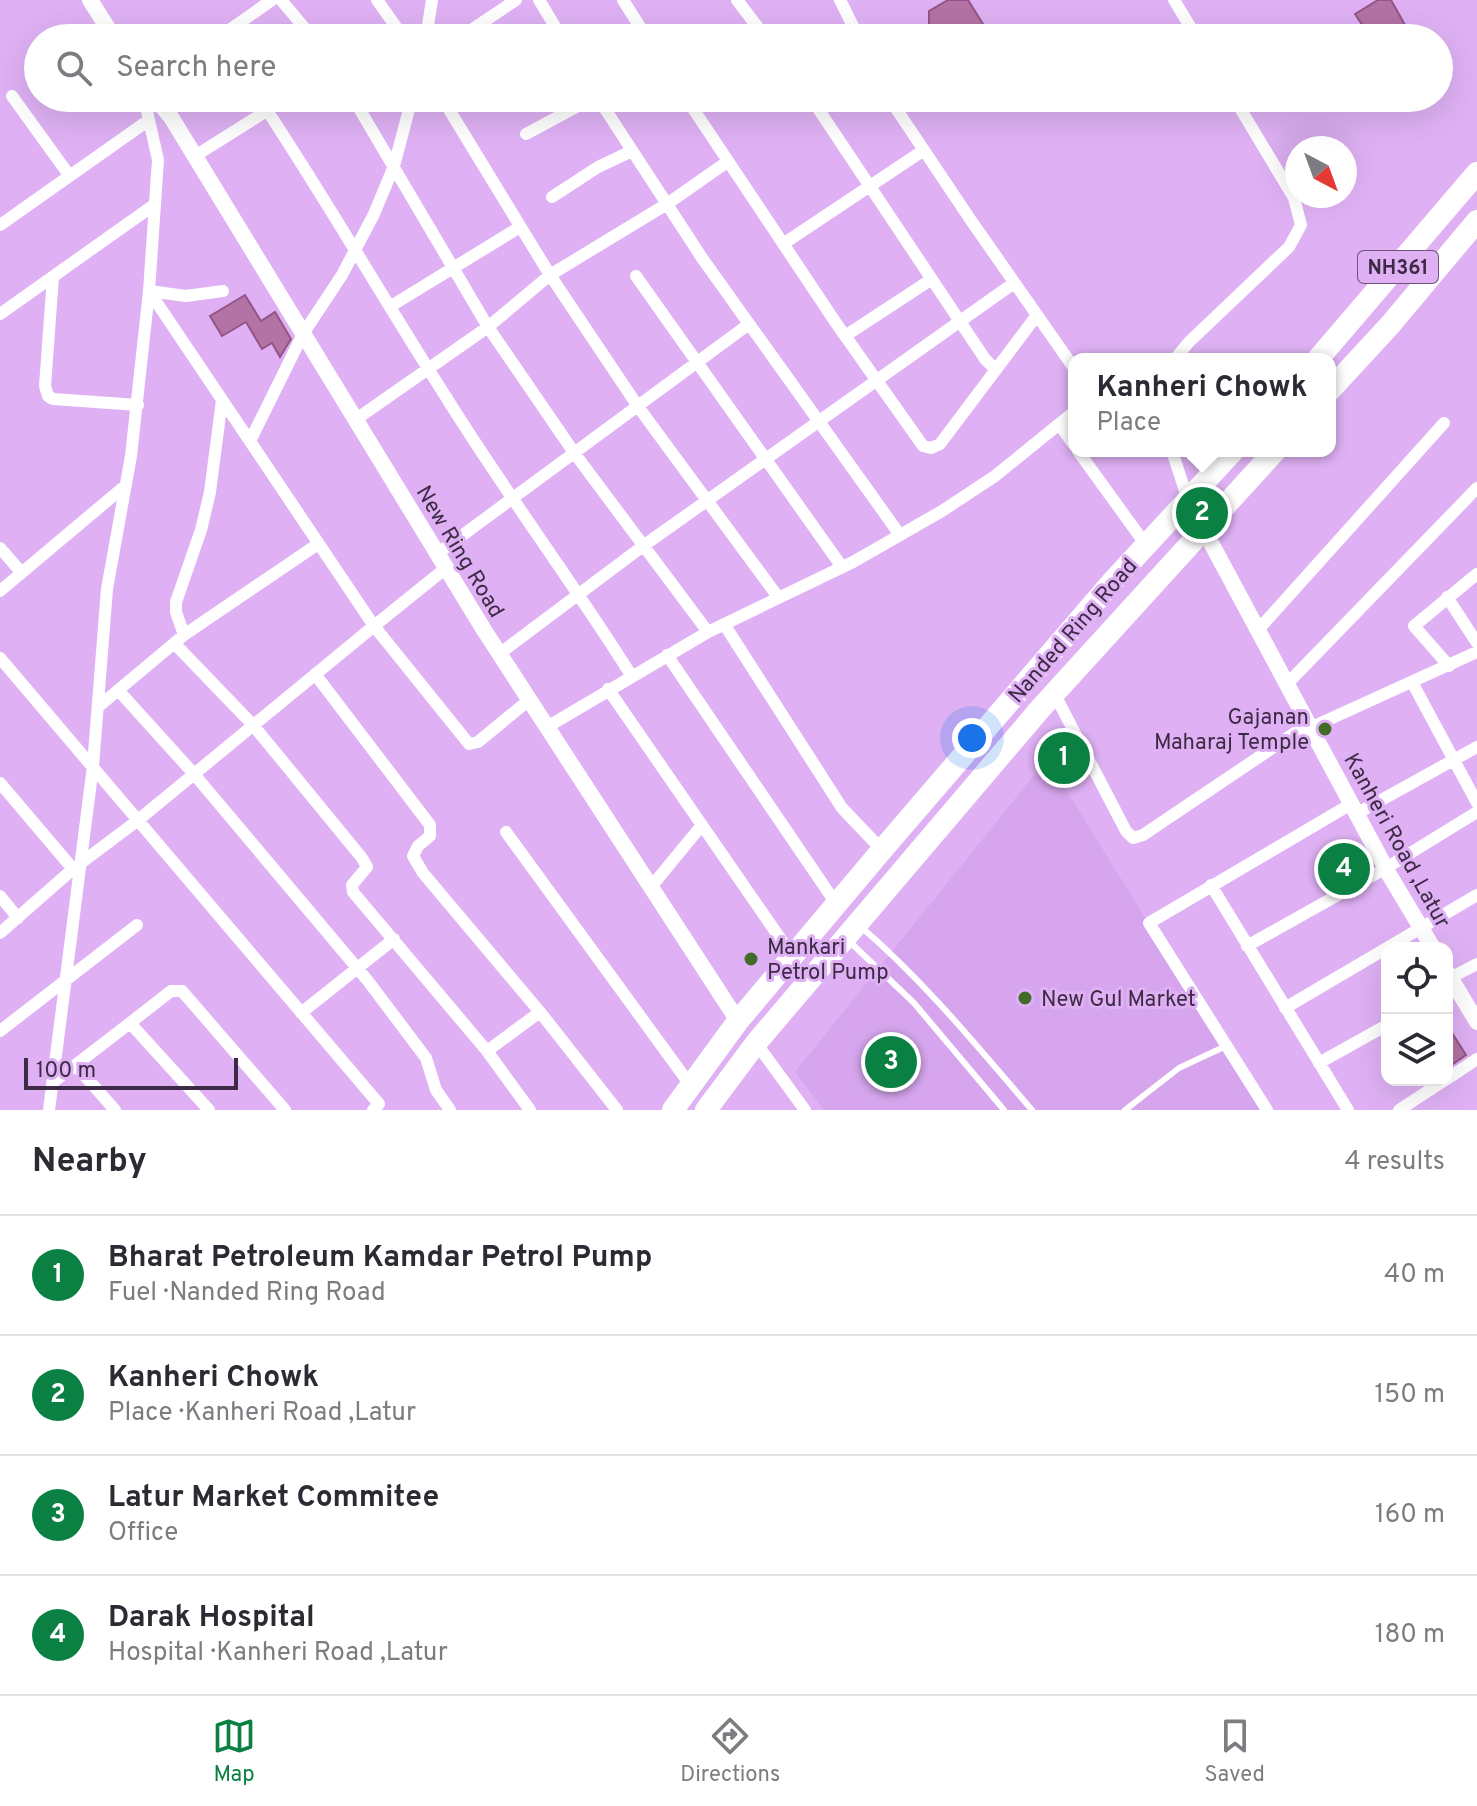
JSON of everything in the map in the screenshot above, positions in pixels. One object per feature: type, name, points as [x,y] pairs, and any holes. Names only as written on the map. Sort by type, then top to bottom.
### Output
[{"type":"highway","name":"NH361","points":[[1323,353],[1477,173]]},
{"type":"highway","name":"NH361","points":[[1336,384],[1390,325],[1477,221]]},
{"type":"highway","name":"Nanded Ring Road","points":[[673,1110],[738,1021],[882,850],[1146,545],[1227,457]]},
{"type":"highway","points":[[706,1110],[756,1043],[1054,693],[1270,457]]},
{"type":"street","points":[[90,0],[105,24]]},
{"type":"street","points":[[238,24],[272,0]]},
{"type":"street","points":[[281,0],[301,24]]},
{"type":"street","points":[[377,0],[394,24]]},
{"type":"street","points":[[428,24],[432,0]]},
{"type":"street","points":[[480,24],[516,0]]},
{"type":"street","points":[[539,0],[554,24]]},
{"type":"street","points":[[623,0],[638,24]]},
{"type":"street","points":[[737,0],[755,24]]},
{"type":"street","points":[[1174,0],[1189,24]]},
{"type":"street","points":[[842,1],[853,24]]},
{"type":"street","points":[[12,96],[69,175]]},
{"type":"street","points":[[49,1110],[76,867],[93,766],[107,589],[138,405],[158,160],[147,112]]},
{"type":"street","name":"New Ring Road","points":[[167,112],[499,654],[738,1021]]},
{"type":"street","points":[[195,156],[268,112],[512,499],[580,593],[631,675]]},
{"type":"street","points":[[361,112],[488,327],[575,454],[708,632]]},
{"type":"street","points":[[250,441],[303,334],[356,249],[394,166],[408,112]]},
{"type":"street","points":[[450,112],[550,275],[639,408],[778,597]]},
{"type":"street","points":[[526,134],[569,112]]},
{"type":"street","points":[[606,112],[749,324],[900,535]]},
{"type":"street","points":[[695,112],[876,382],[923,446],[931,448],[947,436],[1037,315]]},
{"type":"street","points":[[820,112],[985,359],[996,370]]},
{"type":"street","points":[[898,112],[1068,359]]},
{"type":"street","points":[[1180,353],[1289,247],[1301,225],[1294,198],[1242,112]]},
{"type":"street","points":[[2,221],[149,120]]},
{"type":"street","points":[[783,244],[924,150]]},
{"type":"street","points":[[552,197],[598,167],[632,151]]},
{"type":"street","points":[[355,420],[488,327],[550,275],[667,204],[727,162]]},
{"type":"street","points":[[0,314],[154,205]]},
{"type":"street","points":[[391,306],[520,227]]},
{"type":"street","points":[[636,276],[842,567]]},
{"type":"street","points":[[53,277],[45,386],[48,396],[53,399],[138,405]]},
{"type":"street","points":[[845,336],[932,279]]},
{"type":"street","points":[[499,654],[643,546],[1014,283]]},
{"type":"street","points":[[149,291],[186,296],[223,291]]},
{"type":"street","points":[[149,291],[374,626],[469,744],[478,742],[529,700]]},
{"type":"street","points":[[0,933],[76,867],[137,821],[374,626],[512,499],[749,324]]},
{"type":"street","points":[[222,400],[204,517],[176,602],[179,639],[366,864],[365,872],[351,887],[487,1051],[530,1110]]},
{"type":"street","points":[[547,727],[708,632],[842,567],[900,535],[995,476],[1068,417]]},
{"type":"street","points":[[1258,630],[1444,423]]},
{"type":"street","points":[[1059,424],[1068,437]]},
{"type":"street","points":[[1082,457],[1146,545]]},
{"type":"street","points":[[1174,457],[1188,500]]},
{"type":"street","points":[[0,591],[126,485]]},
{"type":"street","points":[[1287,684],[1477,488]]},
{"type":"street","name":"Kanheri Road ,Latur","points":[[1188,500],[1386,868],[1429,942]]},
{"type":"street","points":[[98,707],[179,639],[318,544]]},
{"type":"street","points":[[0,548],[21,572]]},
{"type":"street","points":[[1449,666],[1414,626],[1477,574]]},
{"type":"street","points":[[1447,597],[1477,643]]},
{"type":"street","points":[[724,624],[778,713],[842,808],[882,850]]},
{"type":"street","points":[[1054,693],[1126,831],[1133,838],[1143,835],[1309,726],[1477,652]]},
{"type":"street","points":[[667,655],[837,905]]},
{"type":"street","points":[[0,658],[379,1104],[373,1110]]},
{"type":"street","points":[[315,674],[430,825],[430,836],[414,851],[414,861],[617,1110]]},
{"type":"street","points":[[1412,682],[1477,803]]},
{"type":"street","points":[[608,689],[793,957]]},
{"type":"street","points":[[118,690],[194,774],[358,969],[426,1058],[436,1090],[450,1110]]},
{"type":"street","points":[[1267,1110],[1149,923],[1211,885],[1477,747]]},
{"type":"street","points":[[0,783],[76,867]]},
{"type":"street","points":[[1247,946],[1386,868],[1477,812]]},
{"type":"street","points":[[651,887],[702,825]]},
{"type":"street","points":[[506,832],[691,1086]]},
{"type":"street","points":[[1211,885],[1348,1110]]},
{"type":"street","points":[[1285,1008],[1477,895]]},
{"type":"street","points":[[0,896],[18,918]]},
{"type":"street","points":[[0,1031],[137,925]]},
{"type":"street","points":[[301,1013],[394,939]]},
{"type":"street","points":[[1453,980],[1477,964]]},
{"type":"street","points":[[1453,986],[1477,1022]]},
{"type":"street","points":[[52,1083],[171,991],[182,991],[281,1109]]},
{"type":"street","points":[[487,1051],[540,1012]]},
{"type":"street","points":[[130,1023],[209,1110]]},
{"type":"street","points":[[1319,1063],[1381,1028]]},
{"type":"street","points":[[756,1043],[805,1110]]},
{"type":"street","points":[[1453,1074],[1477,1059]]},
{"type":"street","points":[[76,1066],[115,1110]]},
{"type":"street","points":[[1399,1110],[1435,1086]]},
{"type":"lane","points":[[851,931],[1004,1110]]},
{"type":"lane","points":[[851,931],[896,957],[931,992],[1032,1110]]},
{"type":"lane","points":[[1125,1110],[1179,1068],[1226,1046]]},
{"type":"shaded area","name":"New Gul Market","points":[[1047,759],[1264,1110],[824,1110],[795,1072]]},
{"type":"building","points":[[948,0],[968,0],[983,24],[929,24],[929,11]]},
{"type":"building","points":[[1378,0],[1391,0],[1404,24],[1362,24],[1355,14]]},
{"type":"building","points":[[245,295],[261,321],[275,312],[291,339],[280,357],[272,343],[262,349],[246,322],[222,336],[210,316]]},
{"type":"building","points":[[1351,849],[1364,870],[1337,885],[1325,866]]},
{"type":"building","points":[[1453,1034],[1466,1055],[1453,1064]]},
{"type":"place","name":"Kanheri Chowk","points":[[1202,513]]},
{"type":"place","name":"Gajanan Maharaj Temple","points":[[1325,729]]},
{"type":"place","name":"Bharat Petroleum Kamdar Petrol Pump","points":[[1064,758]]},
{"type":"place","name":"Darak Hospital","points":[[1344,869]]},
{"type":"place","name":"Mankari Petrol Pump","points":[[751,959]]},
{"type":"place","name":"New Gul Market","points":[[1025,998]]},
{"type":"place","name":"Latur Market Commitee","points":[[891,1062]]}]
